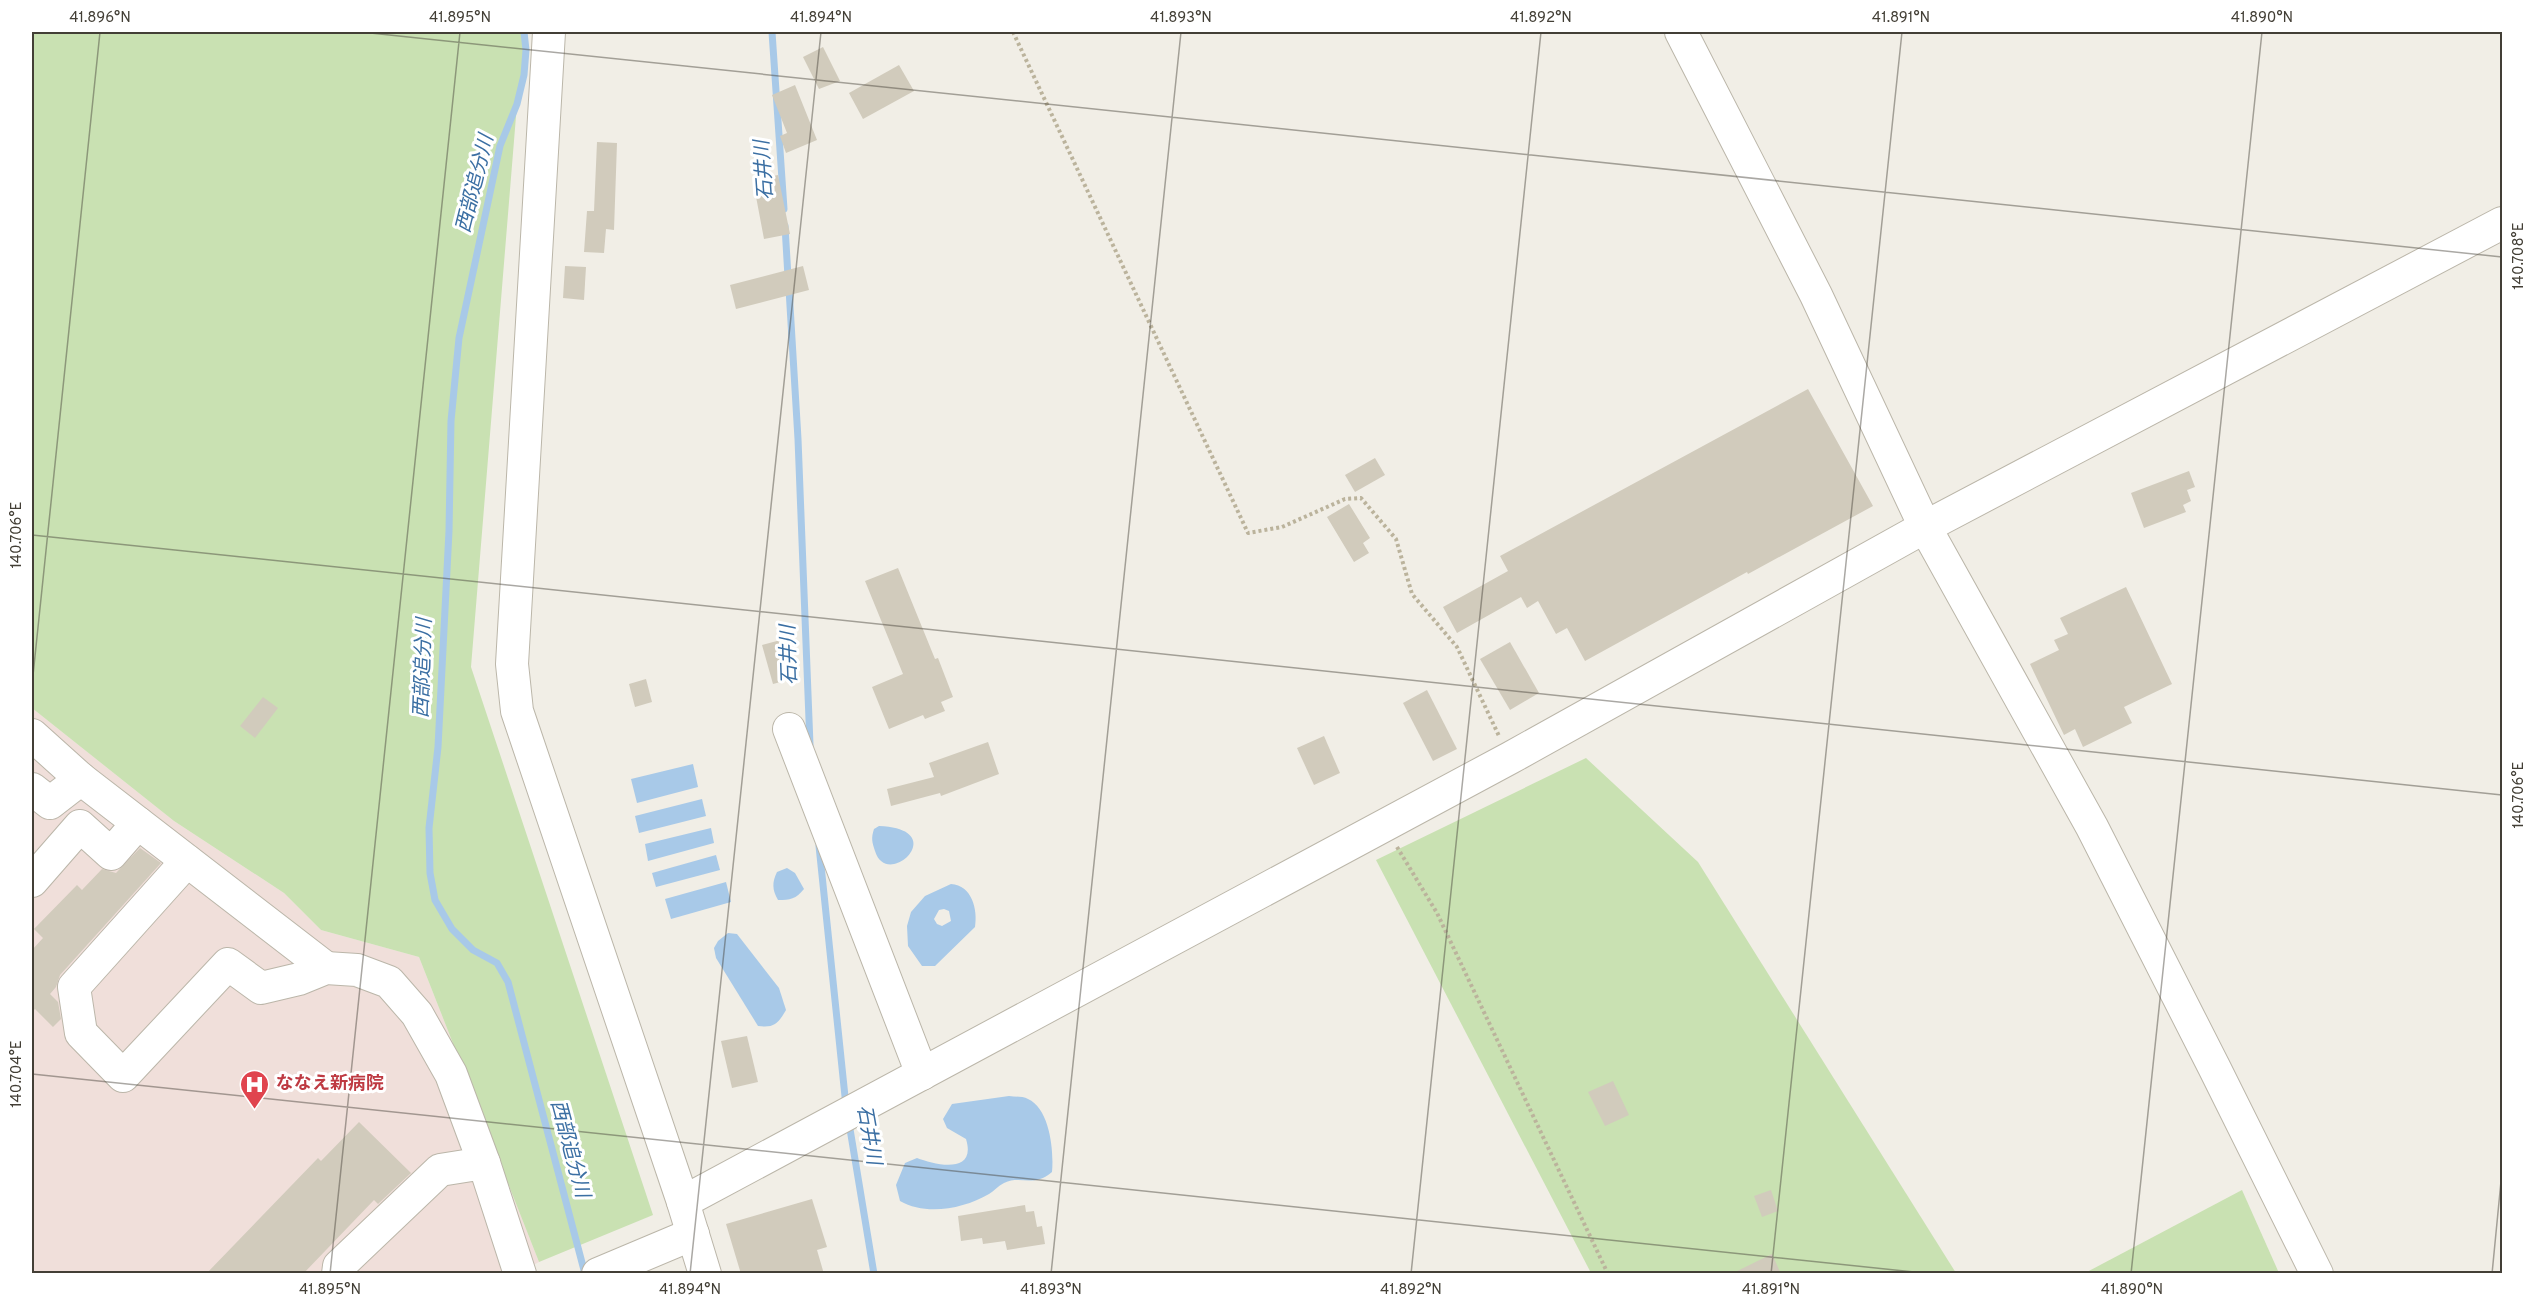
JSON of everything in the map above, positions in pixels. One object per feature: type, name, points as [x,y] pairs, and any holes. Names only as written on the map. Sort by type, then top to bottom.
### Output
[{"type":"street","points":[[549,32],[512,664],[517,711],[683,1202],[705,1274]]},
{"type":"street","points":[[1682,32],[1816,295],[1925,528],[2091,827],[2317,1274]]},
{"type":"street","points":[[683,1202],[1510,758],[1925,528],[2502,223]]},
{"type":"street","points":[[789,729],[922,1074]]},
{"type":"street","points":[[32,735],[81,779],[326,968]]},
{"type":"street","points":[[38,806],[81,779]]},
{"type":"street","points":[[33,875],[80,826],[111,854],[138,823]]},
{"type":"street","points":[[187,861],[74,987],[81,1033],[123,1076],[228,964],[261,988],[299,979],[326,968],[357,970],[389,982],[417,1014],[451,1074],[484,1163],[520,1274]]},
{"type":"street","points":[[338,1274],[339,1266],[440,1170],[484,1163]]},
{"type":"street","points":[[598,1274],[693,1234]]},
{"type":"path","points":[[1013,32],[1248,533],[1282,527],[1345,499],[1361,498],[1396,539],[1412,594],[1456,646],[1510,758]]},
{"type":"path","points":[[1383,825],[1437,913],[1608,1274]]},
{"type":"shaded area","name":"ななえ新病院","points":[[32,708],[174,821],[284,893],[321,930],[419,957],[539,1262],[516,1274],[32,1273]]},
{"type":"green space","points":[[524,32],[525,59],[517,104],[471,667],[653,1215],[539,1262],[419,957],[321,930],[284,893],[174,821],[32,708],[32,33]]},
{"type":"green space","points":[[1586,758],[1698,862],[1956,1273],[1591,1273],[1376,860]]},
{"type":"green space","points":[[2242,1190],[2279,1273],[2085,1273]]},
{"type":"water","points":[[693,764],[698,787],[637,803],[631,779]]},
{"type":"water","points":[[702,799],[706,816],[639,833],[635,816]]},
{"type":"water","points":[[879,826],[901,830],[911,837],[913,846],[909,855],[891,864],[882,862],[875,851],[872,835],[874,829]]},
{"type":"water","points":[[711,828],[714,843],[648,861],[645,844]]},
{"type":"water","points":[[716,855],[720,870],[656,887],[652,873]]},
{"type":"water","points":[[787,868],[795,873],[804,889],[792,898],[778,900],[773,886],[774,879],[777,872]]},
{"type":"water","points":[[726,882],[731,902],[671,919],[665,899]]},
{"type":"water","points":[[951,884],[958,885],[969,894],[976,920],[975,927],[935,966],[922,966],[908,946],[907,926],[911,912],[925,896]],"holes":[[[939,910],[949,911],[951,921],[942,926],[937,924],[934,919]]]},
{"type":"water","points":[[728,933],[737,934],[779,988],[786,1010],[775,1024],[758,1026],[716,958],[714,948],[718,941]]},
{"type":"water","points":[[1009,1096],[1028,1099],[1041,1112],[1049,1131],[1052,1172],[1039,1179],[1004,1183],[979,1199],[956,1207],[921,1208],[900,1201],[896,1185],[905,1163],[917,1158],[952,1165],[966,1158],[968,1150],[966,1139],[947,1128],[943,1119],[952,1104]]},
{"type":"building","points":[[823,47],[840,81],[819,89],[803,57]]},
{"type":"building","points":[[899,65],[914,91],[863,119],[849,93]]},
{"type":"building","points":[[795,85],[817,140],[786,153],[780,136],[787,133],[772,95]]},
{"type":"building","points":[[597,142],[617,143],[614,230],[606,229],[604,253],[584,252],[587,211],[594,211]]},
{"type":"building","points":[[778,175],[790,234],[764,239],[754,186],[760,185],[759,179]]},
{"type":"building","points":[[565,266],[586,267],[584,300],[563,298]]},
{"type":"building","points":[[803,266],[809,290],[736,309],[730,285]]},
{"type":"building","points":[[1808,389],[1873,506],[1585,661],[1567,628],[1556,634],[1538,601],[1527,608],[1521,597],[1457,633],[1443,607],[1508,571],[1500,556]]},
{"type":"building","points":[[1375,458],[1385,475],[1355,492],[1345,475]]},
{"type":"building","points":[[2189,471],[2195,487],[2187,490],[2191,501],[2183,505],[2186,512],[2144,528],[2131,493]]},
{"type":"building","points":[[1349,504],[1370,538],[1363,543],[1369,553],[1354,562],[1327,517]]},
{"type":"building","points":[[898,568],[953,697],[941,702],[945,711],[925,719],[923,715],[889,729],[872,687],[903,674],[865,581]]},
{"type":"building","points":[[2126,587],[2172,684],[2124,707],[2132,723],[2083,747],[2075,729],[2064,735],[2030,664],[2059,650],[2054,640],[2068,634],[2060,618]]},
{"type":"building","points":[[788,638],[799,677],[773,684],[762,645]]},
{"type":"building","points":[[1510,642],[1539,693],[1510,710],[1480,659]]},
{"type":"building","points":[[646,679],[652,702],[635,707],[629,684]]},
{"type":"building","points":[[1427,690],[1457,749],[1433,761],[1403,703]]},
{"type":"building","points":[[263,697],[278,708],[255,738],[240,726]]},
{"type":"building","points":[[1324,736],[1340,773],[1314,785],[1297,748]]},
{"type":"building","points":[[988,742],[999,774],[941,796],[940,793],[891,806],[887,789],[934,777],[929,763]]},
{"type":"building","points":[[140,848],[161,863],[60,975],[56,987],[50,994],[58,1002],[61,1019],[53,1027],[35,1009],[32,1012],[32,950],[43,938],[34,929],[77,885],[82,890],[102,869],[116,873]]},
{"type":"building","points":[[747,1036],[758,1082],[732,1088],[721,1041]]},
{"type":"building","points":[[1613,1081],[1629,1115],[1605,1126],[1588,1092]]},
{"type":"building","points":[[359,1122],[411,1173],[378,1204],[374,1200],[303,1274],[206,1274],[318,1158],[321,1161]]},
{"type":"building","points":[[1771,1190],[1778,1211],[1762,1217],[1754,1196]]},
{"type":"building","points":[[812,1199],[827,1247],[817,1250],[824,1274],[741,1274],[726,1224]]},
{"type":"building","points":[[1025,1205],[1026,1212],[1034,1211],[1037,1227],[1042,1226],[1045,1244],[1007,1250],[1005,1241],[983,1244],[982,1238],[961,1241],[958,1216]]},
{"type":"building","points":[[1772,1254],[1781,1274],[1731,1274]]},
{"type":"waterway","name":"西部追分川","points":[[524,32],[526,50],[524,75],[517,104],[500,146],[459,338],[451,421],[449,531],[438,747],[429,828],[430,873],[435,900],[452,929],[473,950],[497,963],[508,982],[585,1274]]},
{"type":"waterway","name":"石井川","points":[[772,32],[784,209]]},
{"type":"waterway","name":"石井川","points":[[785,226],[788,277]]},
{"type":"waterway","name":"石井川","points":[[789,289],[798,439],[810,745]]},
{"type":"waterway","name":"石井川","points":[[819,846],[846,1106]]},
{"type":"waterway","name":"石井川","points":[[849,1123],[874,1274]]},
{"type":"place","name":"ななえ新病院","points":[[255,1110]]}]
